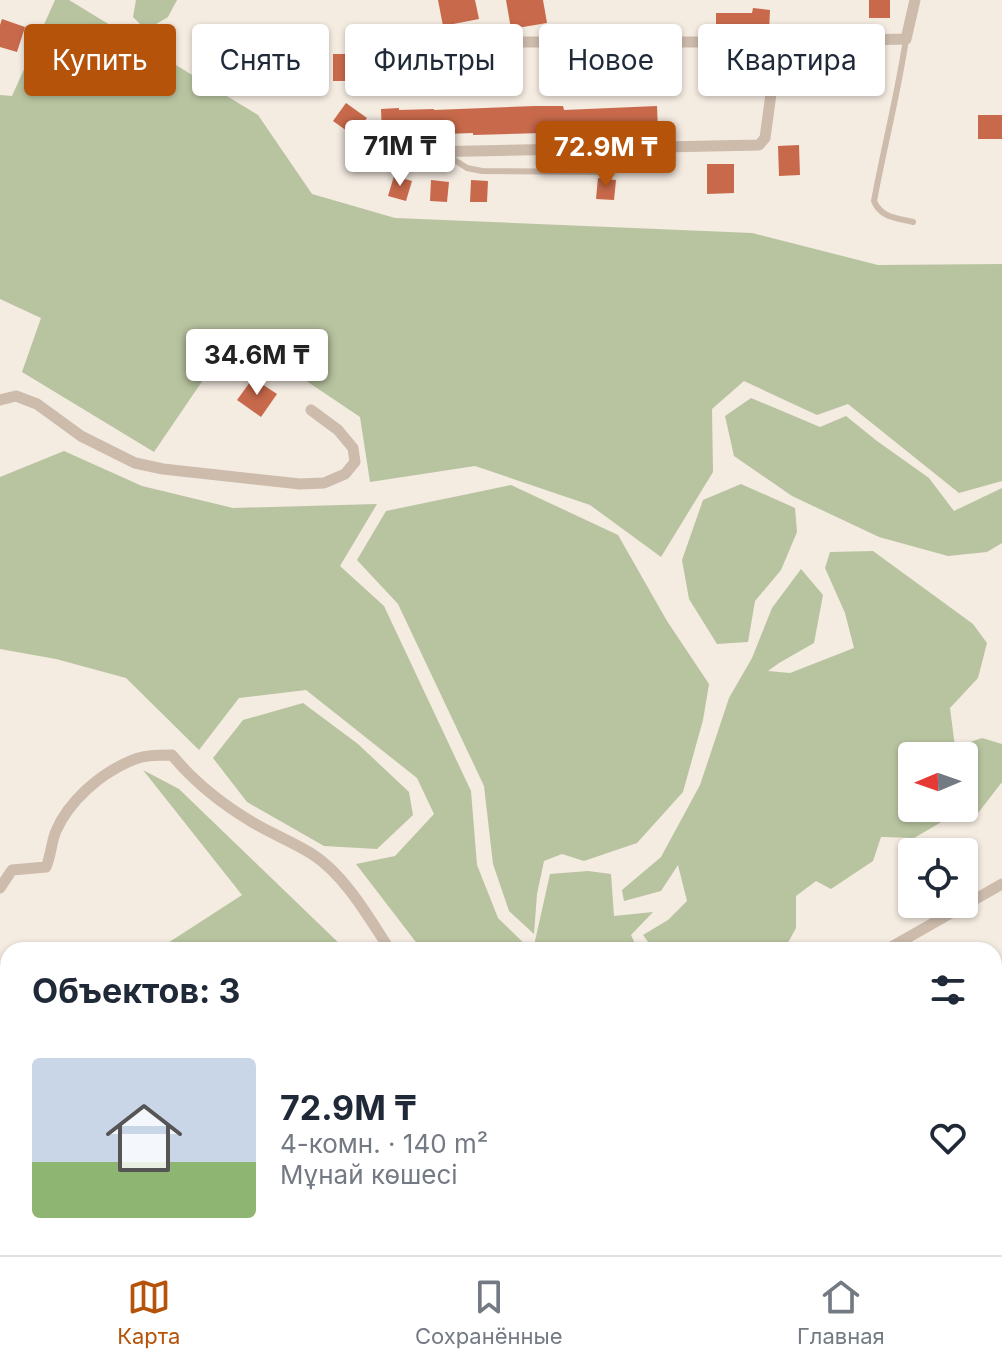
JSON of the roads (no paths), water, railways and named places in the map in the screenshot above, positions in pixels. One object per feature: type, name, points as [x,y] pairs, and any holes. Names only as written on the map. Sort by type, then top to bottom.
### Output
[{"type":"street","points":[[885,39],[906,39],[915,0]]},
{"type":"street","points":[[523,42],[698,42]]},
{"type":"street","points":[[377,153],[759,145],[765,138],[771,96]]},
{"type":"street","points":[[0,400],[16,396],[37,404],[81,436],[135,463],[163,469],[300,484],[324,483],[345,474],[355,462],[353,448],[338,430],[311,410]]},
{"type":"street","points":[[0,888],[12,870],[46,867],[55,833],[69,808],[100,778],[130,760],[172,755],[216,798],[252,822],[314,855],[345,885],[385,942]]},
{"type":"street","points":[[900,942],[1002,884]]},
{"type":"lane","points":[[906,39],[874,201],[884,215],[913,222]]},
{"type":"lane","points":[[442,152],[467,168],[482,171],[611,172]]}]
